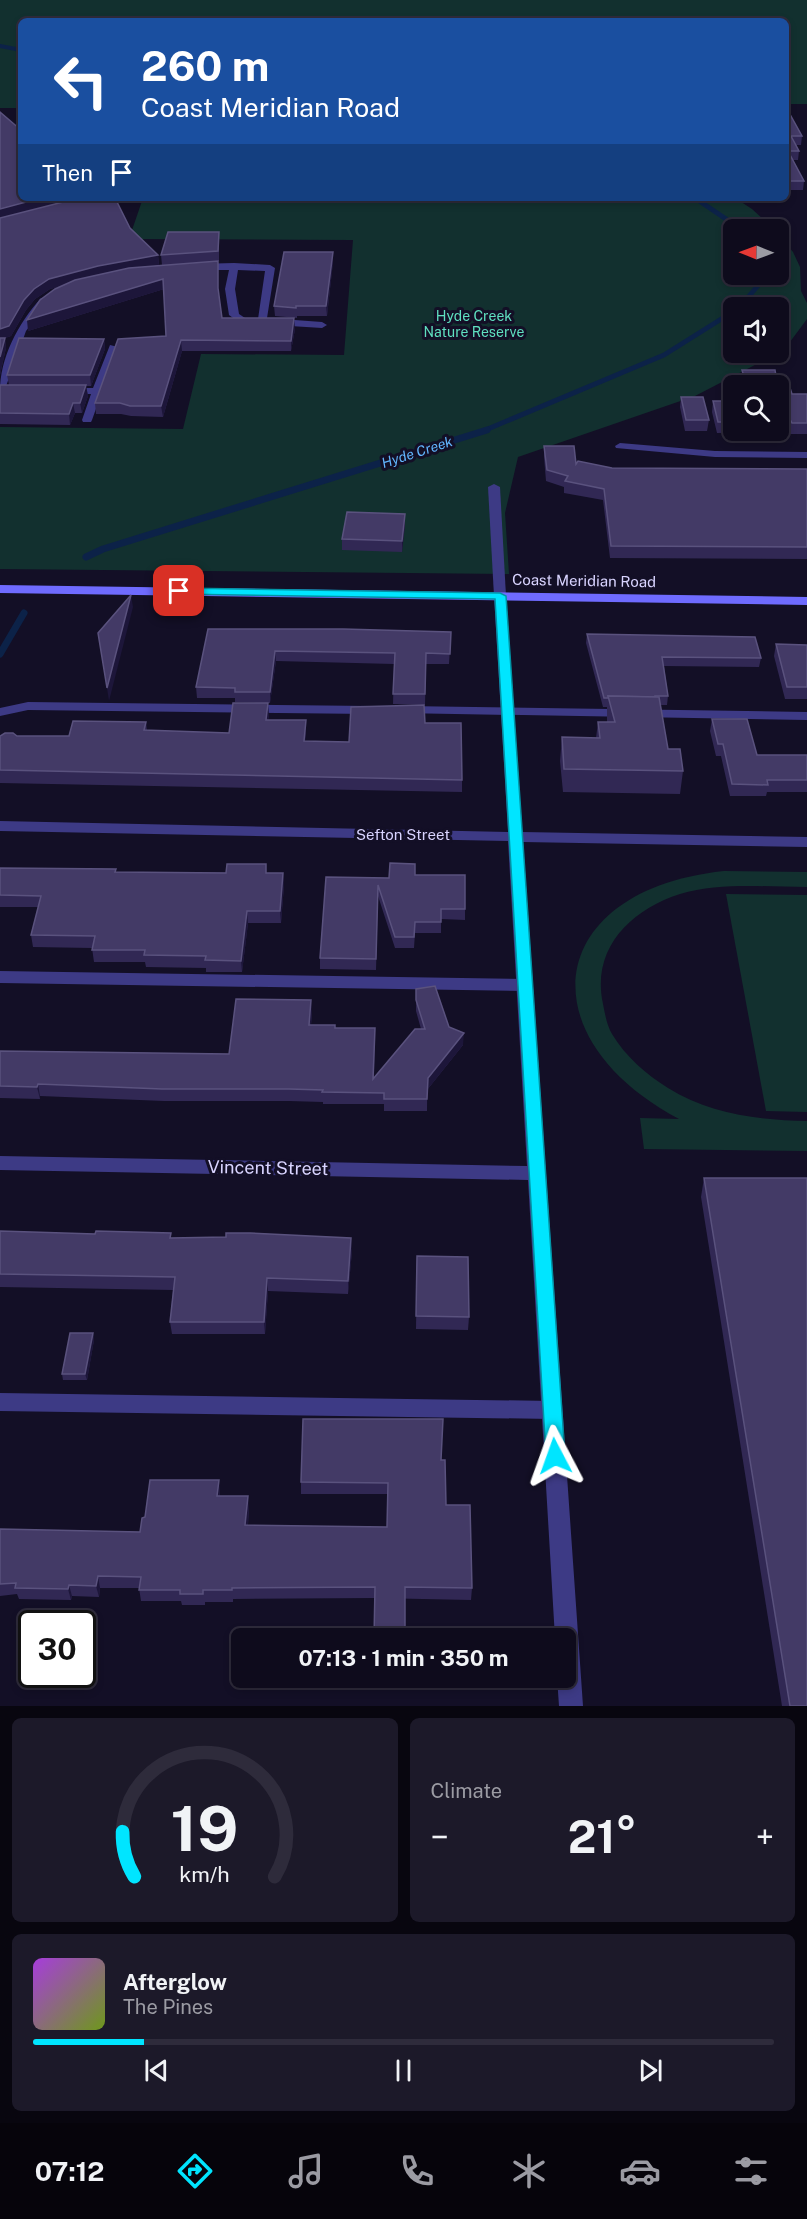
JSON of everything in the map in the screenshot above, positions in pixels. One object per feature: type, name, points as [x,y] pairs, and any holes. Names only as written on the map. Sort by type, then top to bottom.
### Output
[{"type":"main road","name":"Coast Meridian Road","points":[[0,589],[807,601]]},
{"type":"street","points":[[234,266],[230,289],[234,315],[243,321],[322,325]]},
{"type":"street","points":[[186,267],[270,268],[262,321]]},
{"type":"street","points":[[3,390],[5,357],[26,321],[47,297],[54,293]]},
{"type":"street","points":[[87,420],[113,346]]},
{"type":"street","points":[[52,391],[97,391]]},
{"type":"street","points":[[620,446],[705,454],[807,455]]},
{"type":"street","points":[[494,487],[571,1706]]},
{"type":"street","points":[[0,712],[27,706],[807,716]]},
{"type":"street","name":"Sefton Street","points":[[0,826],[338,835],[807,842]]},
{"type":"street","points":[[0,977],[525,985]]},
{"type":"street","name":"Vincent Street","points":[[0,1163],[536,1173]]},
{"type":"street","points":[[0,1402],[552,1410]]},
{"type":"green space","points":[[0,0],[807,0],[807,104],[789,104],[789,18],[18,18],[18,108],[0,108]]},
{"type":"green space","name":"Hyde Creek Nature Reserve","points":[[142,201],[740,201],[763,219],[723,219],[723,285],[789,285],[789,247],[800,267],[801,291],[807,303],[807,319],[789,343],[789,297],[723,297],[723,363],[759,363],[736,375],[723,375],[723,382],[695,396],[518,457],[505,513],[509,574],[0,569],[0,427],[183,429],[201,354],[344,355],[353,240],[129,239]]},
{"type":"green space","points":[[724,871],[807,872],[807,887],[743,886],[695,890],[662,901],[645,910],[618,934],[603,966],[601,984],[607,1024],[623,1050],[644,1071],[684,1097],[735,1114],[807,1121],[807,1151],[644,1149],[640,1118],[679,1119],[629,1086],[596,1048],[578,1010],[577,971],[590,936],[620,906],[664,884]]},
{"type":"green space","points":[[726,894],[807,895],[807,1112],[766,1111]]},
{"type":"building","points":[[0,112],[18,127],[18,201],[30,201],[0,209]]},
{"type":"building","points":[[789,113],[802,136],[791,136],[799,151],[789,151]]},
{"type":"building","points":[[789,153],[804,181],[789,181]]},
{"type":"building","points":[[116,201],[130,228],[158,255],[98,266],[49,279],[34,289],[24,300],[9,326],[0,329],[0,218],[63,202]]},
{"type":"building","points":[[168,232],[219,232],[218,251],[161,255]]},
{"type":"building","points":[[284,252],[333,252],[326,306],[296,306],[296,308],[274,306]]},
{"type":"building","points":[[218,261],[218,288],[222,318],[294,318],[291,341],[181,340],[161,406],[95,403],[118,339],[166,336],[163,279],[27,320],[40,300],[55,289],[75,280],[129,268]]},
{"type":"building","points":[[0,338],[5,338],[0,357]]},
{"type":"building","points":[[19,338],[104,339],[90,375],[7,375]]},
{"type":"building","points":[[742,370],[775,370],[776,375],[744,375]]},
{"type":"building","points":[[0,385],[86,385],[80,403],[73,403],[69,414],[0,413]]},
{"type":"building","points":[[789,385],[792,394],[807,394],[807,423],[792,423],[789,421]]},
{"type":"building","points":[[681,397],[703,397],[709,420],[686,420]]},
{"type":"building","points":[[713,401],[723,401],[723,422],[718,422]]},
{"type":"building","points":[[544,446],[574,446],[576,464],[578,461],[612,468],[807,469],[807,547],[611,546],[604,489],[565,481],[568,476],[547,470]]},
{"type":"building","points":[[347,512],[405,514],[402,541],[342,539]]},
{"type":"building","points":[[131,595],[107,688],[98,633]]},
{"type":"building","points":[[208,629],[451,632],[450,654],[426,653],[425,694],[393,694],[395,653],[275,651],[270,692],[235,692],[235,688],[196,687]]},
{"type":"building","points":[[587,634],[755,637],[761,658],[662,657],[668,696],[608,696],[609,698],[604,698]]},
{"type":"building","points":[[776,644],[807,645],[807,687],[787,687]]},
{"type":"building","points":[[608,696],[659,697],[668,749],[680,749],[683,771],[564,769],[562,737],[600,738],[598,722],[615,722]]},
{"type":"building","points":[[233,703],[268,703],[266,720],[306,720],[304,741],[349,742],[351,707],[424,705],[425,723],[461,723],[462,780],[0,770],[0,736],[5,733],[13,733],[17,736],[69,736],[73,721],[146,722],[144,730],[229,733]]},
{"type":"building","points":[[712,719],[747,719],[757,755],[807,755],[807,780],[767,780],[768,785],[732,784],[723,744],[718,744]]},
{"type":"building","points":[[390,863],[415,864],[415,875],[465,875],[465,909],[441,909],[441,922],[415,922],[414,937],[395,937],[378,885],[376,959],[320,958],[326,877],[389,878]]},
{"type":"building","points":[[227,864],[266,864],[266,873],[283,873],[280,911],[247,911],[241,961],[205,960],[206,956],[144,955],[145,950],[92,950],[95,936],[31,935],[41,896],[0,895],[0,868],[226,873]]},
{"type":"building","points":[[435,986],[449,1027],[464,1033],[428,1078],[427,1099],[384,1099],[384,1093],[322,1092],[323,1090],[162,1089],[38,1084],[37,1087],[0,1086],[0,1051],[229,1054],[236,999],[311,1000],[309,1025],[335,1025],[335,1028],[375,1028],[373,1079],[415,1029],[425,1029],[416,1000],[416,989]]},
{"type":"building","points":[[704,1178],[807,1178],[807,1706],[790,1706]]},
{"type":"building","points":[[0,1231],[95,1234],[96,1231],[171,1233],[170,1238],[226,1237],[226,1233],[250,1233],[351,1238],[348,1281],[267,1278],[264,1322],[170,1322],[175,1277],[0,1274]]},
{"type":"building","points":[[417,1256],[468,1257],[469,1317],[416,1316]]},
{"type":"building","points":[[70,1333],[93,1333],[85,1374],[62,1374]]},
{"type":"building","points":[[303,1419],[443,1419],[441,1460],[445,1460],[446,1505],[470,1505],[472,1588],[405,1587],[405,1628],[374,1628],[375,1587],[232,1588],[232,1590],[203,1590],[203,1594],[180,1594],[180,1590],[139,1590],[141,1577],[98,1576],[96,1586],[69,1585],[68,1589],[15,1588],[16,1583],[0,1584],[0,1529],[140,1532],[142,1518],[145,1517],[150,1480],[219,1480],[217,1496],[248,1496],[245,1525],[387,1527],[388,1483],[301,1482]]},
{"type":"waterway","name":"Hyde Creek","points":[[0,46],[18,49]]},
{"type":"waterway","name":"Hyde Creek","points":[[699,201],[726,219]]},
{"type":"waterway","name":"Hyde Creek","points":[[748,297],[758,285]]},
{"type":"waterway","name":"Hyde Creek","points":[[483,431],[664,355],[723,318]]},
{"type":"waterway","name":"Hyde Creek","points":[[86,557],[103,549],[487,430]]},
{"type":"waterway","name":"Hyde Creek","points":[[0,654],[24,613]]},
{"type":"route","points":[[179,591],[500,596],[555,1456]]}]
